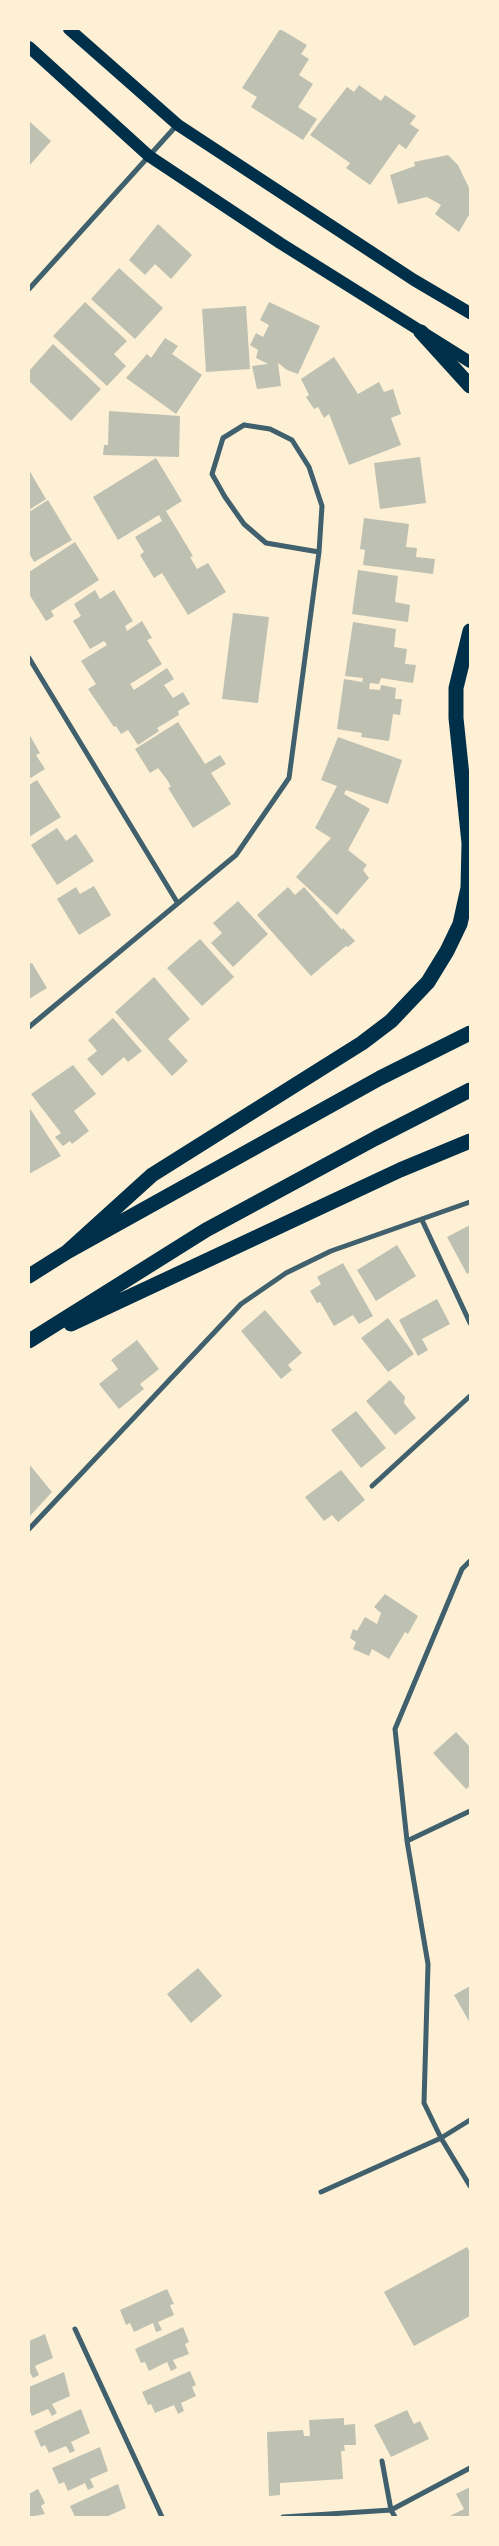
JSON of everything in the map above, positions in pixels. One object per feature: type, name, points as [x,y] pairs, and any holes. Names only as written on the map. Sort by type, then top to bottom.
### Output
[{"type":"highway","points":[[421,332],[470,386]]},
{"type":"highway","points":[[67,1252],[152,1175],[362,1043],[390,1021],[428,982],[448,951],[460,924],[468,888],[469,843],[456,718],[456,688],[470,631]]},
{"type":"highway","points":[[29,1276],[67,1252],[380,1078],[470,1033]]},
{"type":"highway","points":[[29,1342],[206,1230],[376,1138],[470,1090]]},
{"type":"highway","points":[[29,1342],[400,1170],[470,1141]]},
{"type":"main road","points":[[69,29],[178,125],[414,280],[470,313]]},
{"type":"main road","points":[[29,47],[149,156],[470,362]]},
{"type":"street","points":[[29,289],[178,125]]},
{"type":"street","points":[[29,1027],[236,855],[289,778],[319,552],[322,506],[309,467],[292,440],[270,429],[244,425],[223,438],[212,474],[244,524],[266,543],[319,552]]},
{"type":"street","points":[[29,658],[178,902]]},
{"type":"street","points":[[29,1529],[241,1304],[286,1273],[331,1252],[470,1202]]},
{"type":"street","points":[[422,1220],[470,1323]]},
{"type":"street","points":[[372,1486],[470,1396]]},
{"type":"street","points":[[470,1561],[462,1569],[395,1729],[407,1841],[428,1964],[424,2103],[441,2138],[470,2186]]},
{"type":"street","points":[[407,1841],[470,1810]]},
{"type":"street","points":[[321,2192],[441,2138],[470,2120]]},
{"type":"street","points":[[75,2329],[162,2517]]},
{"type":"street","points":[[382,2460],[394,2517]]},
{"type":"street","points":[[284,2517],[391,2510],[470,2468]]},
{"type":"building","points":[[280,29],[307,45],[301,54],[309,59],[299,75],[313,84],[298,107],[317,119],[303,140],[251,107],[257,97],[242,88]]},
{"type":"building","points":[[359,85],[381,101],[385,95],[416,116],[410,124],[419,130],[406,149],[399,144],[370,185],[346,168],[350,163],[310,135],[347,87],[354,92]]},
{"type":"building","points":[[29,121],[51,141],[29,166]]},
{"type":"building","points":[[448,155],[458,165],[470,190],[470,213],[459,232],[435,214],[441,205],[427,197],[398,204],[390,175],[415,166],[414,162]]},
{"type":"building","points":[[158,224],[192,255],[171,279],[155,264],[145,275],[129,260]]},
{"type":"building","points":[[119,268],[163,308],[135,339],[91,299]]},
{"type":"building","points":[[85,302],[127,341],[114,354],[126,366],[107,386],[53,336]]},
{"type":"building","points":[[269,302],[320,326],[298,374],[287,370],[278,363],[281,386],[257,389],[252,366],[268,364],[256,358],[258,350],[250,345],[256,333],[263,337],[269,325],[260,320]]},
{"type":"building","points":[[246,306],[250,369],[206,372],[202,309]]},
{"type":"building","points":[[165,338],[178,346],[172,354],[202,375],[176,414],[126,378],[147,354],[151,358]]},
{"type":"building","points":[[53,344],[101,389],[71,421],[29,381],[29,371]]},
{"type":"building","points":[[334,357],[358,394],[379,382],[384,392],[393,389],[401,414],[391,418],[401,445],[349,465],[329,414],[324,418],[318,407],[314,409],[306,397],[309,395],[301,379]]},
{"type":"building","points":[[109,411],[180,416],[179,457],[103,455],[104,445],[108,445]]},
{"type":"building","points":[[420,457],[426,503],[380,509],[374,463]]},
{"type":"building","points":[[156,458],[182,501],[166,511],[193,556],[190,557],[197,569],[208,563],[226,592],[188,615],[162,573],[154,578],[140,555],[144,552],[135,537],[162,521],[159,515],[118,540],[93,497]]},
{"type":"building","points":[[29,470],[46,499],[29,510]]},
{"type":"building","points":[[48,500],[72,540],[34,562],[29,553],[29,512]]},
{"type":"building","points":[[364,518],[409,524],[406,547],[417,548],[416,557],[435,559],[433,574],[363,565],[365,550],[360,549]]},
{"type":"building","points":[[75,542],[99,580],[51,611],[54,616],[46,621],[29,594],[29,572]]},
{"type":"building","points":[[358,570],[398,576],[395,602],[410,605],[408,622],[352,614]]},
{"type":"building","points":[[95,590],[100,599],[114,590],[133,621],[125,626],[127,631],[142,621],[152,638],[147,640],[162,664],[130,684],[134,690],[167,668],[174,679],[164,685],[173,698],[183,692],[190,704],[178,711],[179,715],[157,728],[159,731],[138,745],[128,730],[121,734],[116,726],[114,727],[88,689],[96,684],[81,661],[107,645],[104,641],[90,649],[73,621],[81,616],[74,604]]},
{"type":"building","points":[[233,613],[269,617],[258,703],[222,699]]},
{"type":"building","points":[[353,622],[396,629],[394,647],[407,649],[405,664],[416,665],[413,683],[381,678],[379,684],[370,683],[369,689],[380,690],[381,685],[396,688],[395,699],[402,699],[400,715],[393,714],[389,741],[361,737],[362,733],[337,729],[344,679],[362,682],[363,678],[345,676]]},
{"type":"building","points":[[178,722],[205,764],[220,755],[226,764],[211,773],[231,804],[193,828],[168,788],[171,787],[168,781],[158,768],[150,773],[135,749]]},
{"type":"building","points":[[29,734],[40,753],[36,755],[45,769],[29,779]]},
{"type":"building","points":[[338,737],[402,760],[388,804],[346,790],[344,794],[370,809],[348,850],[367,865],[363,870],[369,878],[337,915],[296,877],[331,838],[315,828],[337,786],[321,780]]},
{"type":"building","points":[[37,780],[61,817],[29,837],[29,785]]},
{"type":"building","points":[[57,828],[66,841],[76,834],[94,861],[57,885],[31,845]]},
{"type":"building","points":[[94,886],[111,915],[79,935],[57,899],[76,887],[80,894]]},
{"type":"building","points":[[288,887],[295,895],[304,887],[342,930],[343,928],[355,941],[348,947],[346,946],[311,976],[257,915]]},
{"type":"building","points":[[238,901],[268,934],[233,967],[211,943],[222,933],[213,923]]},
{"type":"building","points":[[200,939],[234,977],[202,1006],[167,968]]},
{"type":"building","points":[[32,963],[47,988],[29,999],[29,964]]},
{"type":"building","points":[[154,977],[190,1019],[168,1039],[188,1061],[172,1076],[115,1012]]},
{"type":"building","points":[[113,1018],[142,1051],[128,1062],[124,1057],[102,1076],[87,1059],[97,1051],[88,1040]]},
{"type":"building","points":[[73,1065],[96,1094],[74,1111],[89,1131],[72,1144],[70,1141],[63,1146],[55,1137],[61,1133],[31,1094]]},
{"type":"building","points":[[29,1107],[61,1156],[29,1174]]},
{"type":"building","points":[[470,1225],[470,1272],[467,1274],[447,1237]]},
{"type":"building","points":[[397,1245],[416,1276],[376,1301],[357,1270]]},
{"type":"building","points":[[343,1263],[373,1316],[359,1324],[353,1315],[334,1326],[320,1302],[317,1303],[310,1291],[321,1284],[317,1277]]},
{"type":"building","points":[[437,1299],[450,1324],[422,1339],[428,1350],[418,1356],[399,1320]]},
{"type":"building","points":[[265,1310],[302,1353],[288,1365],[292,1370],[281,1379],[241,1331]]},
{"type":"building","points":[[388,1318],[414,1354],[388,1372],[361,1338]]},
{"type":"building","points":[[137,1340],[159,1369],[140,1384],[144,1389],[119,1409],[99,1384],[118,1369],[111,1360]]},
{"type":"building","points":[[390,1380],[405,1397],[404,1403],[416,1418],[395,1435],[366,1401]]},
{"type":"building","points":[[356,1411],[386,1448],[361,1468],[331,1430]]},
{"type":"building","points":[[29,1464],[52,1492],[30,1516],[29,1514]]},
{"type":"building","points":[[341,1470],[365,1500],[338,1522],[332,1515],[324,1521],[305,1497]]},
{"type":"building","points":[[385,1594],[418,1616],[408,1634],[405,1632],[389,1659],[372,1649],[369,1656],[353,1649],[356,1642],[350,1638],[353,1629],[357,1631],[365,1617],[377,1624],[381,1613],[374,1607]]},
{"type":"building","points":[[456,1732],[470,1747],[470,1786],[466,1789],[433,1753]]},
{"type":"building","points":[[198,1968],[222,1996],[191,2023],[167,1994]]},
{"type":"building","points":[[470,1986],[470,2023],[454,1995]]},
{"type":"building","points":[[467,2247],[470,2252],[470,2316],[414,2346],[384,2292]]},
{"type":"building","points":[[167,2289],[174,2304],[170,2305],[174,2315],[158,2322],[162,2330],[156,2332],[153,2323],[134,2332],[130,2323],[126,2325],[120,2310]]},
{"type":"building","points":[[183,2327],[189,2342],[185,2344],[189,2354],[173,2360],[177,2368],[171,2371],[167,2362],[149,2371],[145,2362],[141,2363],[135,2349]]},
{"type":"building","points":[[45,2334],[53,2358],[35,2366],[39,2375],[33,2378],[29,2371],[29,2341]]},
{"type":"building","points":[[190,2371],[196,2385],[192,2387],[196,2396],[181,2403],[184,2411],[178,2414],[174,2405],[155,2413],[151,2404],[148,2405],[142,2392]]},
{"type":"building","points":[[64,2372],[70,2396],[52,2404],[57,2413],[52,2416],[48,2409],[32,2416],[29,2409],[29,2387]]},
{"type":"building","points":[[81,2409],[90,2433],[71,2442],[75,2451],[70,2453],[66,2446],[49,2453],[45,2445],[41,2447],[34,2431]]},
{"type":"building","points":[[407,2410],[414,2424],[420,2421],[429,2439],[391,2457],[374,2425]]},
{"type":"building","points":[[344,2418],[344,2425],[355,2424],[356,2445],[344,2445],[345,2451],[341,2451],[343,2479],[280,2483],[280,2495],[269,2496],[267,2432],[303,2430],[304,2436],[310,2436],[309,2420]]},
{"type":"building","points":[[100,2447],[108,2471],[90,2479],[94,2487],[88,2490],[85,2483],[68,2491],[64,2482],[59,2484],[52,2468]]},
{"type":"building","points":[[118,2484],[126,2508],[106,2517],[75,2517],[70,2506]]},
{"type":"building","points":[[470,2487],[470,2517],[448,2517],[464,2509],[456,2494]]},
{"type":"building","points":[[38,2489],[45,2503],[41,2506],[45,2514],[29,2517],[29,2494]]}]
